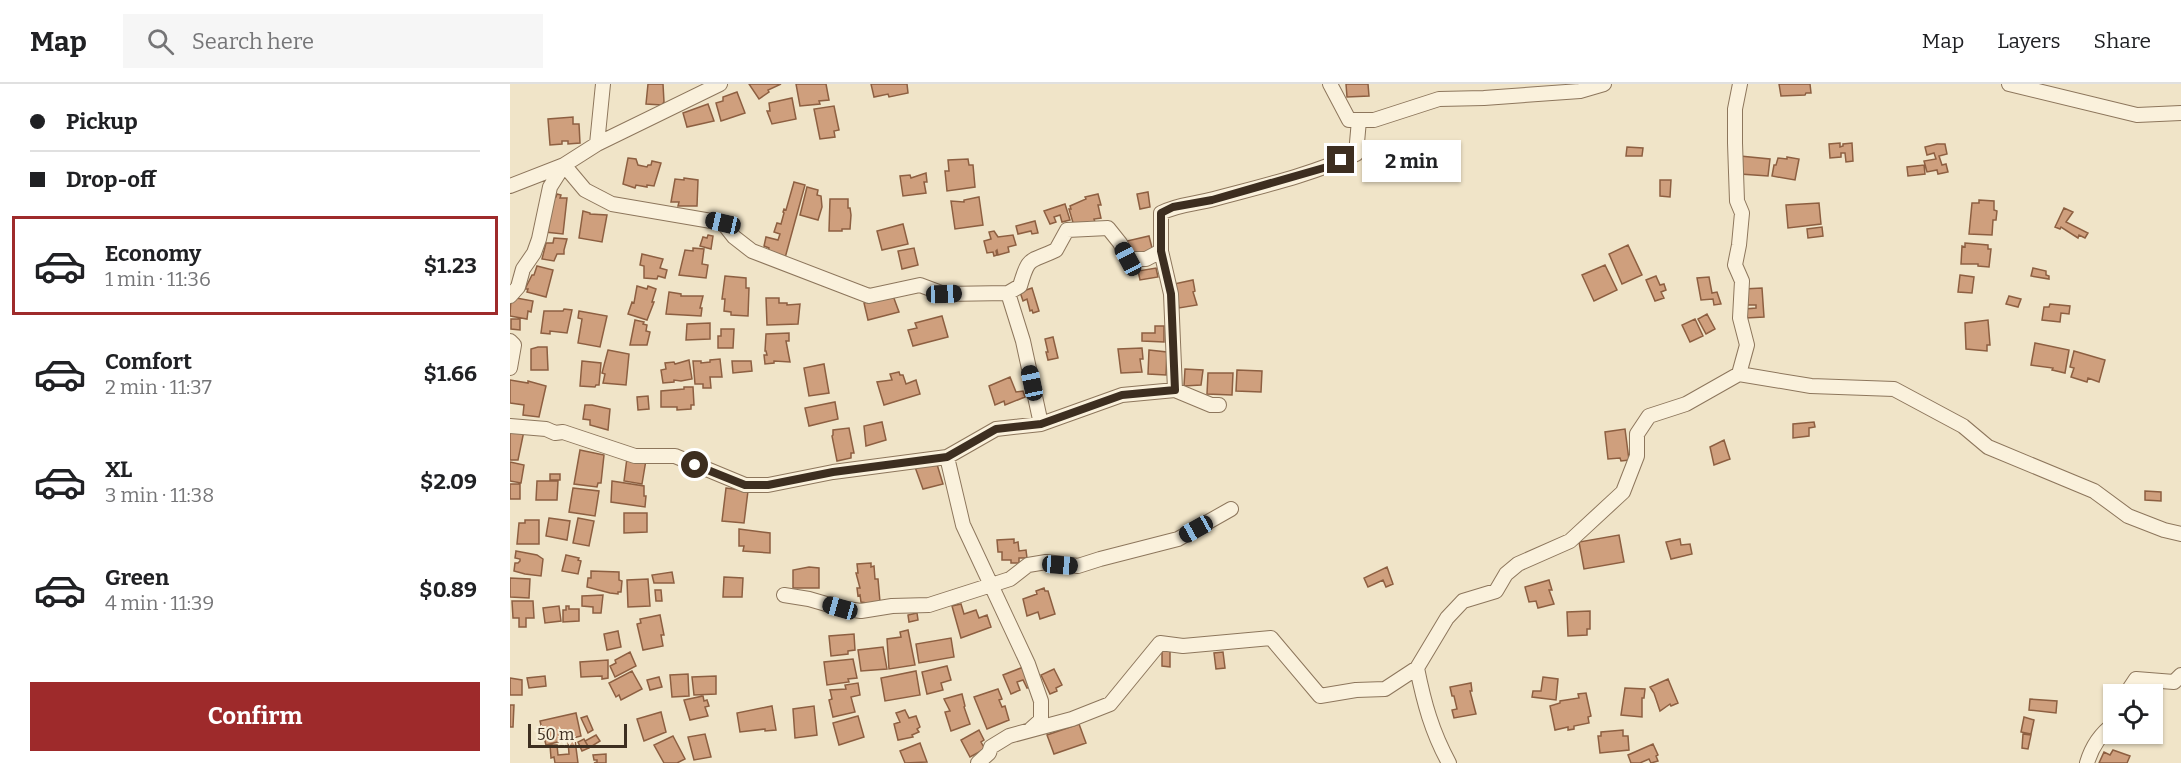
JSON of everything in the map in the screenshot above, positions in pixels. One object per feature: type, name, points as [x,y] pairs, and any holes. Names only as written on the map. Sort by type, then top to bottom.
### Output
[{"type":"street","points":[[597,144],[603,84]]},
{"type":"street","points":[[510,186],[564,165],[597,144],[720,84]]},
{"type":"street","points":[[1330,84],[1349,120],[1374,120],[1439,99],[1580,91],[1604,84]]},
{"type":"street","points":[[1739,374],[1748,345],[1740,318],[1742,281],[1734,265],[1739,245],[1742,213],[1737,201],[1735,143],[1735,109],[1740,84]]},
{"type":"street","points":[[2008,84],[2137,115],[2181,113]]},
{"type":"street","points":[[1175,390],[1171,294],[1161,251],[1161,213],[1173,207],[1212,200],[1327,167],[1356,154],[1359,120]]},
{"type":"street","points":[[564,165],[585,190],[612,204],[723,223],[734,237],[752,251],[868,296],[920,285],[944,294],[1008,293],[1020,286],[1030,259],[1056,250],[1067,230],[1108,228],[1120,243],[1128,259],[1146,259],[1161,251]]},
{"type":"street","points":[[510,296],[518,287],[523,269],[534,253],[550,187],[564,165]]},
{"type":"street","points":[[1008,293],[1023,341],[1041,424]]},
{"type":"street","points":[[510,341],[514,345],[510,368]]},
{"type":"street","points":[[978,763],[989,753],[991,747],[1009,736],[1072,719],[1110,704],[1160,643],[1183,646],[1271,638],[1320,696],[1356,690],[1385,689],[1418,668],[1448,618],[1463,601],[1496,591],[1506,574],[1518,564],[1570,540],[1623,492],[1637,456],[1637,434],[1649,416],[1686,404],[1739,374],[1811,386],[1894,389],[1964,426],[1988,447],[2094,492],[2128,516],[2181,534]]},
{"type":"street","points":[[510,426],[546,429],[555,433],[563,432],[635,456],[675,456],[745,485],[768,485],[833,472],[947,457],[996,429],[1041,424],[1122,395],[1175,390],[1211,405],[1219,405]]},
{"type":"street","points":[[947,457],[963,525],[1028,664],[1041,700],[1041,720],[1030,730]]},
{"type":"street","points":[[784,595],[861,611],[892,606],[929,605],[1010,579],[1028,565],[1046,562],[1078,566],[1178,538],[1231,509]]},
{"type":"street","points":[[1418,668],[1422,694],[1436,739],[1449,763]]},
{"type":"street","points":[[2133,684],[2136,679],[2174,681],[2181,675]]},
{"type":"street","points":[[2087,763],[2089,755],[2103,732]]},
{"type":"building","points":[[648,84],[663,84],[664,102],[662,105],[646,104]]},
{"type":"building","points":[[749,84],[781,84],[768,90],[769,92],[759,99]]},
{"type":"building","points":[[796,84],[826,84],[829,100],[819,101],[820,104],[800,106]]},
{"type":"building","points":[[871,84],[907,84],[908,93],[874,97]]},
{"type":"building","points":[[1346,84],[1368,84],[1369,96],[1347,97]]},
{"type":"building","points":[[1779,84],[1810,84],[1811,93],[1781,96]]},
{"type":"building","points":[[737,92],[745,113],[721,121],[716,103],[723,101],[723,97]]},
{"type":"building","points":[[792,98],[796,119],[772,124],[767,111],[770,111],[769,103]]},
{"type":"building","points":[[708,104],[714,121],[687,127],[683,113]]},
{"type":"building","points":[[834,106],[839,130],[834,131],[835,137],[820,139],[814,109]]},
{"type":"building","points":[[573,117],[573,124],[579,124],[580,143],[568,144],[568,141],[562,141],[562,144],[550,145],[548,119]]},
{"type":"building","points":[[1840,143],[1840,147],[1843,144],[1852,143],[1853,161],[1846,162],[1845,153],[1841,153],[1841,157],[1830,158],[1829,144]]},
{"type":"building","points":[[1945,144],[1947,154],[1939,156],[1942,165],[1946,164],[1948,172],[1938,174],[1937,170],[1927,172],[1924,161],[1936,159],[1934,153],[1927,155],[1925,147]]},
{"type":"building","points":[[1627,147],[1643,148],[1642,156],[1626,156]]},
{"type":"building","points":[[1740,156],[1770,159],[1768,176],[1740,174]]},
{"type":"building","points":[[1787,157],[1799,159],[1795,180],[1772,176],[1778,158],[1787,159]]},
{"type":"building","points":[[628,158],[636,159],[638,165],[647,167],[652,161],[661,163],[654,186],[636,185],[635,188],[623,184]]},
{"type":"building","points":[[968,159],[969,165],[973,165],[975,187],[947,191],[945,171],[949,171],[948,160]]},
{"type":"building","points":[[1924,165],[1925,174],[1908,176],[1907,167]]},
{"type":"building","points":[[926,173],[927,182],[924,182],[926,193],[903,196],[900,176],[910,175],[911,178]]},
{"type":"building","points":[[684,178],[698,180],[697,206],[678,206],[679,202],[671,202],[675,179],[684,180]]},
{"type":"building","points":[[1660,180],[1671,180],[1670,197],[1660,196]]},
{"type":"building","points":[[794,182],[805,185],[785,258],[768,252],[769,248],[764,246],[766,237],[778,240],[780,234],[774,232],[777,223],[781,224]]},
{"type":"building","points":[[807,187],[818,190],[817,195],[821,196],[822,207],[818,220],[800,215]]},
{"type":"building","points":[[1148,192],[1150,207],[1140,209],[1137,194]]},
{"type":"building","points":[[557,194],[561,195],[560,198],[567,198],[563,234],[545,232],[550,196],[556,197]]},
{"type":"building","points":[[1098,194],[1101,218],[1094,219],[1096,225],[1074,226],[1070,206],[1086,199],[1085,197]]},
{"type":"building","points":[[979,197],[983,225],[955,229],[951,201],[964,202],[964,200]]},
{"type":"building","points":[[830,199],[848,199],[851,215],[850,229],[829,231]]},
{"type":"building","points":[[1979,200],[1994,201],[1994,210],[1997,211],[1996,220],[1993,220],[1992,235],[1969,234],[1972,203],[1979,203]]},
{"type":"building","points":[[1819,203],[1821,224],[1788,228],[1786,205]]},
{"type":"building","points":[[1065,204],[1070,220],[1062,222],[1060,215],[1054,217],[1056,222],[1050,224],[1044,211]]},
{"type":"building","points":[[2064,208],[2073,212],[2066,222],[2088,233],[2085,238],[2079,235],[2078,238],[2061,227],[2060,229],[2055,227]]},
{"type":"building","points":[[583,211],[590,214],[607,215],[602,242],[579,238]]},
{"type":"building","points":[[1035,221],[1038,233],[1032,234],[1031,231],[1018,234],[1016,226]]},
{"type":"building","points":[[903,224],[908,244],[882,250],[877,231]]},
{"type":"building","points":[[1822,227],[1823,236],[1808,238],[1807,229]]},
{"type":"building","points":[[994,231],[998,237],[1013,235],[1016,245],[1008,247],[1009,252],[998,255],[997,250],[997,255],[994,256],[993,252],[987,253],[984,241],[991,239],[989,232]]},
{"type":"building","points":[[708,235],[713,236],[711,249],[700,246],[703,237],[707,238]]},
{"type":"building","points":[[1149,236],[1153,252],[1130,257],[1127,241]]},
{"type":"building","points":[[554,238],[567,239],[564,254],[557,254],[554,261],[542,259],[546,243],[553,243]]},
{"type":"building","points":[[1965,243],[1988,245],[1988,249],[1991,249],[1989,267],[1978,266],[1978,264],[1961,264],[1962,246],[1965,247]]},
{"type":"building","points":[[1628,245],[1642,275],[1622,284],[1609,254]]},
{"type":"building","points":[[693,248],[704,249],[702,264],[708,265],[706,278],[679,275],[685,250],[693,251]]},
{"type":"building","points":[[914,248],[918,265],[902,269],[898,251]]},
{"type":"building","points":[[642,254],[663,259],[660,268],[667,270],[665,278],[658,276],[657,279],[644,278],[644,266],[640,265]]},
{"type":"building","points":[[1605,265],[1617,290],[1594,301],[1582,275]]},
{"type":"building","points":[[537,266],[553,270],[546,297],[527,292],[528,289],[525,289]]},
{"type":"building","points":[[1156,268],[1158,277],[1140,280],[1138,271]]},
{"type":"building","points":[[2033,268],[2046,271],[2049,279],[2031,276]]},
{"type":"building","points":[[1960,275],[1974,277],[1972,293],[1958,292]]},
{"type":"building","points":[[725,276],[746,278],[746,288],[749,288],[748,316],[731,315],[731,312],[724,311],[725,299],[722,299]]},
{"type":"building","points":[[1656,276],[1660,285],[1664,284],[1666,290],[1661,292],[1664,298],[1655,301],[1646,280]]},
{"type":"building","points":[[1709,277],[1712,293],[1717,292],[1721,304],[1714,305],[1713,299],[1701,300],[1697,278]]},
{"type":"building","points":[[1193,280],[1195,291],[1193,292],[1197,305],[1179,308],[1174,284]]},
{"type":"building","points":[[637,286],[656,289],[647,320],[628,314],[632,302],[634,303]]},
{"type":"building","points":[[1032,288],[1039,311],[1033,313],[1032,310],[1030,311],[1027,299],[1023,301],[1020,292]]},
{"type":"building","points":[[1762,288],[1764,317],[1746,318],[1745,309],[1756,308],[1756,305],[1744,305],[1743,289]]},
{"type":"building","points":[[669,292],[681,294],[681,296],[703,296],[701,316],[666,314]]},
{"type":"building","points":[[892,293],[899,312],[868,320],[864,303]]},
{"type":"building","points":[[2009,296],[2021,299],[2018,307],[2006,304]]},
{"type":"building","points":[[511,297],[533,301],[527,319],[510,316]]},
{"type":"building","points":[[766,298],[779,298],[779,303],[787,303],[787,305],[800,304],[798,324],[767,325]]},
{"type":"building","points":[[2050,304],[2070,306],[2069,314],[2061,313],[2060,322],[2042,320],[2044,307],[2049,307]]},
{"type":"building","points":[[564,309],[572,310],[567,333],[550,331],[550,334],[541,333],[544,311],[563,311]]},
{"type":"building","points":[[579,311],[607,316],[600,347],[578,343],[582,319],[578,318]]},
{"type":"building","points":[[1707,314],[1715,329],[1706,334],[1698,319]]},
{"type":"building","points":[[942,316],[948,337],[913,346],[908,330],[917,328],[915,323]]},
{"type":"building","points":[[511,319],[520,319],[520,330],[511,329]]},
{"type":"building","points":[[1695,319],[1703,336],[1690,342],[1682,325]]},
{"type":"building","points":[[635,320],[647,325],[646,331],[650,332],[647,345],[630,345]]},
{"type":"building","points":[[1988,320],[1990,345],[1987,345],[1987,351],[1966,349],[1965,323]]},
{"type":"building","points":[[710,323],[710,339],[686,340],[687,324]]},
{"type":"building","points":[[1155,326],[1164,326],[1164,342],[1142,341],[1142,333],[1155,333]]},
{"type":"building","points":[[721,329],[734,329],[733,348],[718,348],[718,336],[721,336]]},
{"type":"building","points":[[789,333],[789,341],[786,341],[790,362],[774,361],[774,363],[765,364],[766,334]]},
{"type":"building","points":[[1053,337],[1058,358],[1048,360],[1045,339]]},
{"type":"building","points":[[2035,343],[2069,350],[2065,373],[2052,370],[2053,368],[2031,365]]},
{"type":"building","points":[[547,347],[548,370],[531,370],[531,349]]},
{"type":"building","points":[[1142,348],[1143,359],[1140,359],[1142,372],[1121,373],[1118,349]]},
{"type":"building","points":[[608,350],[629,354],[626,385],[603,383],[605,374],[602,373]]},
{"type":"building","points":[[1149,350],[1167,352],[1166,375],[1148,374]]},
{"type":"building","points":[[2074,351],[2105,360],[2099,382],[2088,378],[2087,382],[2071,377],[2074,368],[2070,367]]},
{"type":"building","points":[[720,359],[722,377],[710,377],[711,388],[703,388],[703,384],[695,384],[693,361],[701,361],[701,363]]},
{"type":"building","points":[[689,360],[692,379],[663,383],[661,370],[666,369],[665,363],[674,362],[675,364]]},
{"type":"building","points":[[582,361],[601,363],[599,385],[580,386]]},
{"type":"building","points":[[732,361],[751,361],[752,371],[733,373]]},
{"type":"building","points":[[824,364],[829,393],[809,396],[804,368]]},
{"type":"building","points":[[1185,369],[1203,370],[1201,385],[1184,386]]},
{"type":"building","points":[[1237,370],[1262,371],[1261,392],[1236,391]]},
{"type":"building","points":[[899,372],[903,375],[906,384],[916,380],[920,394],[884,405],[877,382],[892,380],[890,374]]},
{"type":"building","points":[[1208,373],[1233,373],[1232,395],[1207,394]]},
{"type":"building","points":[[1010,377],[1016,392],[1023,391],[1025,397],[1005,405],[1004,401],[995,405],[989,386]]},
{"type":"building","points":[[510,380],[528,383],[528,381],[546,386],[539,417],[523,415],[524,405],[510,403]]},
{"type":"building","points":[[684,387],[693,387],[694,405],[691,405],[691,409],[677,410],[677,407],[661,407],[661,391],[684,389]]},
{"type":"building","points":[[648,396],[649,409],[638,410],[637,397]]},
{"type":"building","points":[[835,402],[838,419],[809,426],[805,408]]},
{"type":"building","points":[[585,405],[610,409],[608,430],[590,425],[590,420],[583,419]]},
{"type":"building","points":[[882,422],[886,440],[866,446],[864,426]]},
{"type":"building","points":[[1814,422],[1815,427],[1809,428],[1809,436],[1793,438],[1793,424]]},
{"type":"building","points":[[849,428],[854,453],[851,453],[851,458],[837,461],[833,430]]},
{"type":"building","points":[[510,429],[524,431],[518,460],[510,460]]},
{"type":"building","points":[[1625,429],[1629,460],[1608,459],[1605,432]]},
{"type":"building","points":[[1724,440],[1730,459],[1714,465],[1710,447]]},
{"type":"building","points":[[580,450],[604,455],[601,483],[598,483],[597,487],[574,484]]},
{"type":"building","points":[[627,458],[646,460],[642,484],[624,481]]},
{"type":"building","points":[[936,461],[943,484],[923,489],[915,467]]},
{"type":"building","points":[[510,462],[524,465],[521,483],[510,481]]},
{"type":"building","points":[[550,474],[560,474],[560,480],[550,480]]},
{"type":"building","points":[[537,481],[558,481],[557,500],[536,500]]},
{"type":"building","points":[[612,481],[644,486],[645,507],[611,502]]},
{"type":"building","points":[[510,484],[520,484],[520,499],[510,499]]},
{"type":"building","points":[[573,488],[599,491],[595,516],[569,512]]},
{"type":"building","points":[[726,488],[748,491],[744,523],[722,521]]},
{"type":"building","points":[[2145,491],[2161,492],[2161,501],[2145,500]]},
{"type":"building","points":[[624,513],[647,513],[647,532],[624,533]]},
{"type":"building","points":[[549,518],[570,521],[567,540],[546,536]]},
{"type":"building","points":[[578,518],[594,521],[589,546],[573,543]]},
{"type":"building","points":[[525,520],[539,520],[539,544],[517,544],[519,523],[525,523]]},
{"type":"building","points":[[739,529],[770,533],[770,553],[743,551],[744,546],[739,546]]},
{"type":"building","points":[[1619,535],[1624,562],[1584,569],[1579,542]]},
{"type":"building","points":[[1014,539],[1014,543],[1018,542],[1019,551],[1026,550],[1027,558],[1019,558],[1019,563],[1002,560],[1002,552],[998,552],[997,540]]},
{"type":"building","points":[[1680,539],[1681,545],[1690,544],[1692,554],[1671,559],[1666,542]]},
{"type":"building","points":[[516,551],[537,555],[543,559],[541,576],[514,571],[515,563],[520,561],[515,558]]},
{"type":"building","points":[[566,555],[579,558],[578,560],[581,561],[578,574],[562,571]]},
{"type":"building","points":[[871,563],[871,567],[874,566],[875,579],[878,579],[880,602],[861,602],[857,588],[860,588],[856,573],[858,573],[857,564]]},
{"type":"building","points":[[1387,567],[1393,584],[1386,587],[1383,580],[1368,587],[1364,578]]},
{"type":"building","points":[[819,568],[819,588],[793,588],[793,570]]},
{"type":"building","points":[[591,571],[619,572],[619,580],[622,581],[621,592],[610,593],[587,587]]},
{"type":"building","points":[[672,572],[674,583],[654,583],[652,575]]},
{"type":"building","points":[[724,577],[743,578],[742,597],[723,597]]},
{"type":"building","points":[[510,578],[530,579],[529,598],[510,597]]},
{"type":"building","points":[[648,579],[650,606],[628,607],[627,580]]},
{"type":"building","points":[[1549,580],[1552,590],[1549,590],[1554,604],[1538,608],[1536,601],[1529,602],[1525,587]]},
{"type":"building","points":[[1044,588],[1048,591],[1055,614],[1040,619],[1038,612],[1027,616],[1023,599],[1037,594],[1036,591]]},
{"type":"building","points":[[655,590],[661,590],[662,601],[656,601]]},
{"type":"building","points":[[603,595],[601,613],[593,613],[593,607],[582,606],[582,596]]},
{"type":"building","points":[[512,601],[533,601],[534,618],[526,618],[526,627],[519,627],[519,618],[513,618]]},
{"type":"building","points":[[961,604],[964,614],[976,610],[979,618],[987,615],[991,627],[961,638],[952,606]]},
{"type":"building","points":[[559,606],[561,621],[545,623],[543,608]]},
{"type":"building","points":[[566,606],[569,606],[569,609],[579,609],[579,621],[563,622],[563,610],[566,610]]},
{"type":"building","points":[[1590,611],[1590,629],[1587,629],[1587,635],[1568,636],[1567,612]]},
{"type":"building","points":[[917,613],[918,620],[909,622],[908,615]]},
{"type":"building","points":[[660,615],[664,635],[661,635],[663,646],[643,650],[637,624],[641,623],[640,619]]},
{"type":"building","points":[[908,630],[915,665],[889,669],[887,639],[901,637],[900,632]]},
{"type":"building","points":[[618,631],[621,647],[607,650],[604,634]]},
{"type":"building","points":[[854,634],[855,650],[848,651],[848,654],[831,656],[829,636]]},
{"type":"building","points":[[951,638],[954,657],[919,663],[916,644]]},
{"type":"building","points":[[883,647],[887,669],[861,671],[858,650]]},
{"type":"building","points":[[1162,650],[1170,651],[1170,667],[1162,666]]},
{"type":"building","points":[[630,652],[636,666],[615,677],[610,666],[616,663],[615,660]]},
{"type":"building","points":[[1223,652],[1225,668],[1216,669],[1214,653]]},
{"type":"building","points":[[853,659],[857,678],[848,679],[849,682],[827,685],[824,662]]},
{"type":"building","points":[[608,660],[608,678],[581,677],[580,662]]},
{"type":"building","points":[[947,666],[951,680],[941,683],[943,690],[927,694],[922,672]]},
{"type":"building","points":[[1026,666],[1032,686],[1027,688],[1023,680],[1017,682],[1020,690],[1011,694],[1003,675]]},
{"type":"building","points":[[1054,669],[1062,685],[1050,694],[1041,675]]},
{"type":"building","points":[[632,671],[642,689],[621,700],[619,695],[616,697],[609,683]]},
{"type":"building","points":[[916,671],[920,695],[885,701],[881,678]]},
{"type":"building","points":[[688,674],[689,696],[672,697],[670,675]]},
{"type":"building","points":[[545,676],[546,686],[529,688],[527,678]]},
{"type":"building","points":[[716,676],[716,694],[694,695],[692,677]]},
{"type":"building","points":[[659,677],[662,687],[650,690],[647,680]]},
{"type":"building","points":[[1543,677],[1558,679],[1556,700],[1532,697],[1533,691],[1541,691]]},
{"type":"building","points":[[510,678],[522,680],[522,695],[510,695]]},
{"type":"building","points":[[1668,679],[1678,703],[1671,706],[1670,704],[1660,711],[1650,687]]},
{"type":"building","points":[[858,683],[860,695],[851,697],[855,712],[833,717],[829,700],[832,699],[830,690],[846,689],[845,685]]},
{"type":"building","points":[[1471,683],[1472,691],[1470,691],[1476,714],[1454,718],[1452,710],[1457,709],[1450,687]]},
{"type":"building","points":[[1625,688],[1645,689],[1644,698],[1642,698],[1642,717],[1621,715]]},
{"type":"building","points":[[998,689],[1002,699],[999,700],[1002,707],[1005,706],[1009,720],[987,729],[974,697]]},
{"type":"building","points":[[1586,693],[1591,716],[1588,717],[1589,723],[1574,726],[1574,729],[1568,730],[1568,727],[1555,730],[1550,706],[1560,701],[1579,698],[1578,694]]},
{"type":"building","points":[[962,694],[970,724],[951,731],[945,712],[950,711],[944,699]]},
{"type":"building","points":[[703,696],[709,706],[705,707],[708,716],[690,720],[684,700]]},
{"type":"building","points":[[2030,699],[2057,701],[2056,713],[2029,710]]},
{"type":"building","points":[[510,705],[514,705],[513,727],[510,727]]},
{"type":"building","points":[[772,706],[776,730],[740,732],[737,713]]},
{"type":"building","points":[[814,706],[817,735],[795,738],[793,709]]},
{"type":"building","points":[[905,710],[909,718],[916,716],[920,727],[917,729],[919,732],[912,735],[913,737],[898,740],[894,724],[900,722],[896,713]]},
{"type":"building","points":[[661,712],[666,732],[644,741],[637,719]]},
{"type":"building","points":[[576,713],[581,736],[546,745],[540,721]]},
{"type":"building","points":[[587,716],[593,730],[588,733],[581,718]]},
{"type":"building","points":[[858,716],[864,737],[839,745],[833,723]]},
{"type":"building","points":[[2024,717],[2034,720],[2031,734],[2021,732]]},
{"type":"building","points":[[1079,724],[1086,743],[1054,754],[1047,735]]},
{"type":"building","points":[[979,730],[985,749],[970,757],[961,740]]},
{"type":"building","points":[[1623,730],[1623,736],[1628,736],[1629,750],[1600,753],[1598,736],[1601,736],[1601,732]]},
{"type":"building","points":[[705,734],[711,757],[694,760],[688,737]]},
{"type":"building","points":[[2023,734],[2031,735],[2028,749],[2022,748]]},
{"type":"building","points":[[596,735],[600,741],[589,748],[585,741]]},
{"type":"building","points":[[673,736],[685,759],[677,763],[664,763],[654,745]]},
{"type":"building","points":[[584,739],[589,748],[582,751],[578,742]]},
{"type":"building","points":[[575,740],[578,763],[555,763],[554,757],[551,758],[550,745],[557,745],[558,755],[569,754],[568,741]]},
{"type":"building","points":[[920,743],[927,762],[905,763],[900,751]]},
{"type":"building","points":[[1653,744],[1658,761],[1651,763],[1649,759],[1640,763],[1631,763],[1628,755]]},
{"type":"building","points":[[2113,750],[2130,756],[2127,763],[2099,763],[2104,752],[2110,755]]},
{"type":"building","points":[[606,754],[606,763],[594,763],[597,760],[594,760],[593,755]]},
{"type":"route","points":[[695,465],[745,485],[768,485],[833,472],[947,457],[996,429],[1041,424],[1122,395],[1175,390],[1171,294],[1161,251],[1161,213],[1173,207],[1212,200],[1327,167],[1341,160]]}]
